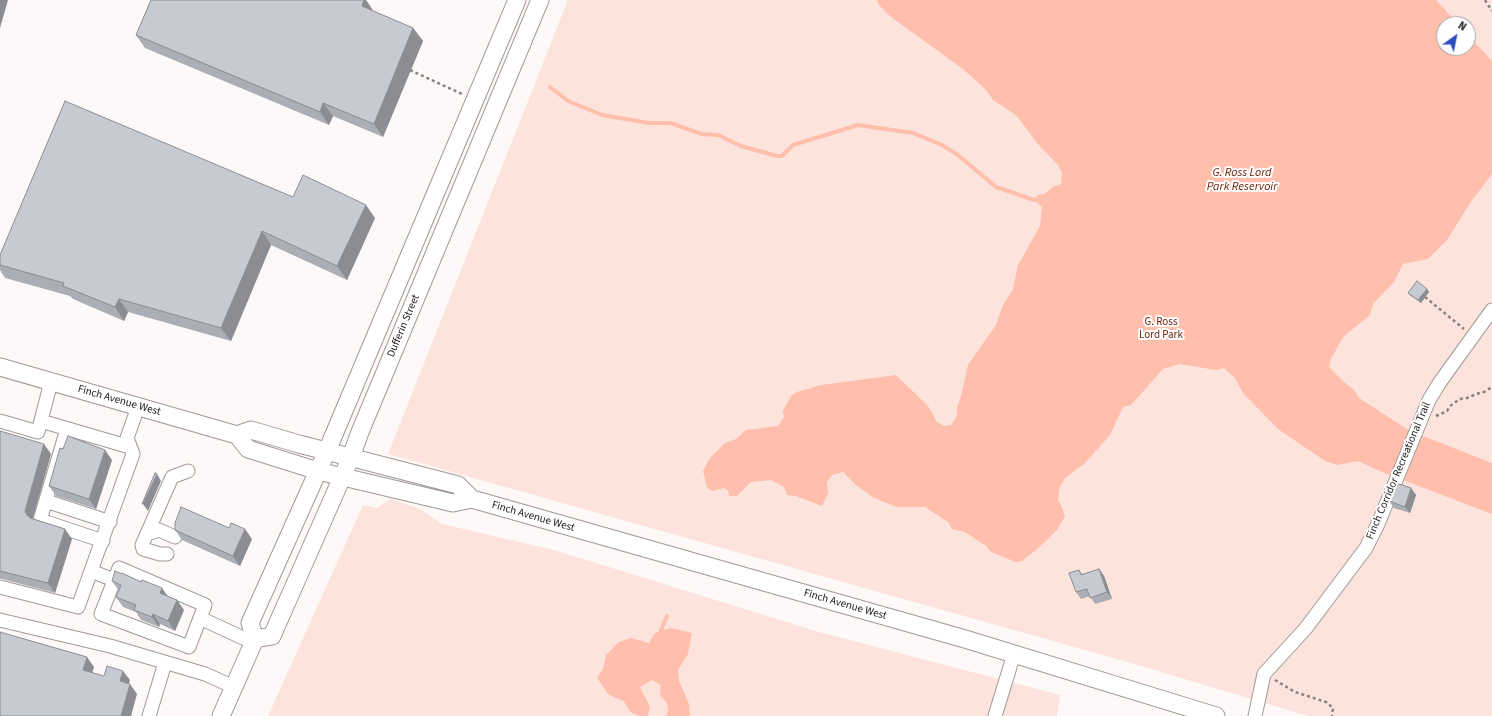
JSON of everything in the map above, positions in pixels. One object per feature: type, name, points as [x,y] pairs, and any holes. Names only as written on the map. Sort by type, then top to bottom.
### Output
[{"type":"main road","points":[[221,716],[255,641],[250,623],[327,451],[517,0]]},
{"type":"main road","name":"Dufferin Street","points":[[255,641],[272,636],[351,456],[540,0]]},
{"type":"main road","name":"Finch Avenue West","points":[[0,367],[237,436],[248,449],[318,471],[453,503],[472,499],[965,639],[1216,716]]},
{"type":"main road","name":"Finch Avenue West","points":[[237,436],[251,430],[327,451],[351,456],[458,485],[472,499]]},
{"type":"lane","name":"Finch Corridor Recreational Trail","points":[[1264,674],[1306,628],[1366,548],[1378,524],[1423,412],[1440,382],[1492,310]]},
{"type":"lane","points":[[0,421],[38,432],[51,382]]},
{"type":"lane","points":[[0,587],[78,607],[110,522],[133,454],[127,438],[138,407]]},
{"type":"lane","points":[[40,421],[130,447]]},
{"type":"lane","points":[[67,429],[40,520],[103,541]]},
{"type":"lane","points":[[167,554],[160,554],[143,549],[142,545],[172,477],[188,471]]},
{"type":"lane","points":[[46,501],[110,522]]},
{"type":"lane","points":[[147,534],[159,530],[175,537]]},
{"type":"lane","points":[[119,568],[205,604],[200,618],[189,647],[101,614],[119,568]]},
{"type":"lane","points":[[92,571],[114,580]]},
{"type":"lane","points":[[200,618],[255,641]]},
{"type":"lane","points":[[0,620],[110,646],[205,674],[234,686]]},
{"type":"lane","points":[[995,716],[1014,654]]},
{"type":"lane","points":[[149,716],[165,663]]},
{"type":"lane","points":[[1255,716],[1264,674]]},
{"type":"path","points":[[1485,0],[1492,11]]},
{"type":"path","points":[[410,70],[462,94]]},
{"type":"path","points":[[1425,297],[1473,336]]},
{"type":"path","points":[[1423,412],[1434,417],[1447,411],[1450,406],[1460,399],[1484,392],[1492,387]]},
{"type":"path","points":[[1264,674],[1295,692],[1326,702],[1333,708],[1332,716]]},
{"type":"green space","name":"G. Ross Lord Park","points":[[568,0],[1492,0],[1492,716],[1308,716],[1131,663],[388,454]]},
{"type":"green space","points":[[391,499],[420,509],[442,524],[554,550],[819,632],[1060,695],[1057,716],[268,716],[363,505],[377,508]]},
{"type":"water","name":"G. Ross Lord Park Reservoir","points":[[877,0],[1436,0],[1451,16],[1436,16],[1436,56],[1476,56],[1476,44],[1492,61],[1492,174],[1470,203],[1447,240],[1428,259],[1403,264],[1394,282],[1373,304],[1370,315],[1343,337],[1331,359],[1329,367],[1354,390],[1359,398],[1410,431],[1492,463],[1492,514],[1382,472],[1358,461],[1337,465],[1325,461],[1278,429],[1243,393],[1235,378],[1224,368],[1216,370],[1180,364],[1163,369],[1131,405],[1123,407],[1110,435],[1085,463],[1065,478],[1060,486],[1058,501],[1065,516],[1057,530],[1022,561],[1016,562],[991,552],[986,546],[965,532],[952,529],[948,522],[925,507],[897,507],[874,498],[857,486],[843,472],[832,475],[827,482],[828,493],[822,506],[796,496],[787,495],[784,487],[771,480],[751,482],[737,496],[729,496],[728,491],[724,488],[712,491],[707,487],[703,471],[710,458],[725,443],[736,439],[746,430],[778,426],[784,417],[783,411],[791,396],[797,392],[821,385],[896,375],[928,406],[937,422],[944,426],[951,425],[957,416],[957,408],[968,365],[996,325],[1003,305],[1013,289],[1018,265],[1040,226],[1042,207],[1034,200],[1038,195],[1044,194],[1053,187],[1061,184],[1062,173],[1058,165],[1037,143],[1017,116],[993,100],[986,90],[963,69],[891,17],[879,5]]},
{"type":"water","points":[[671,628],[692,633],[688,654],[678,670],[679,681],[689,704],[690,716],[666,716],[668,711],[667,703],[660,695],[661,685],[652,680],[640,687],[650,707],[648,716],[639,716],[630,712],[624,701],[609,695],[597,678],[603,669],[606,655],[619,642],[631,638],[649,643],[654,634],[661,630]]},
{"type":"building","points":[[151,0],[364,0],[362,6],[413,28],[374,124],[323,103],[320,112],[136,35]]},
{"type":"building","points":[[65,101],[293,197],[303,175],[366,205],[337,266],[262,231],[221,328],[119,299],[115,307],[63,286],[64,283],[0,265],[0,255]]},
{"type":"building","points":[[1417,281],[1427,289],[1418,300],[1408,293]]},
{"type":"building","points":[[0,431],[44,444],[25,511],[30,518],[65,529],[48,583],[0,571]]},
{"type":"building","points":[[68,436],[105,450],[89,499],[49,486],[60,448],[63,449]]},
{"type":"building","points":[[155,473],[157,474],[142,504]]},
{"type":"building","points":[[1396,483],[1411,488],[1405,507],[1389,501]]},
{"type":"building","points":[[181,507],[229,528],[231,523],[245,529],[233,556],[175,530],[175,523]]},
{"type":"building","points":[[1099,569],[1107,592],[1090,598],[1087,589],[1076,592],[1069,573],[1079,570],[1081,575]]},
{"type":"building","points":[[115,571],[141,582],[142,580],[162,588],[160,593],[177,600],[168,621],[153,614],[152,617],[134,610],[136,605],[116,597],[121,585],[112,581]]},
{"type":"building","points":[[0,632],[87,657],[83,670],[104,676],[107,666],[123,671],[120,681],[130,684],[121,716],[0,716]]},
{"type":"waterway","points":[[550,87],[568,101],[602,115],[649,123],[670,123],[702,134],[718,135],[741,146],[777,156],[782,156],[793,145],[858,125],[913,133],[942,145],[958,155],[996,187],[1034,200]]},
{"type":"waterway","points":[[662,633],[661,630],[667,616]]}]
